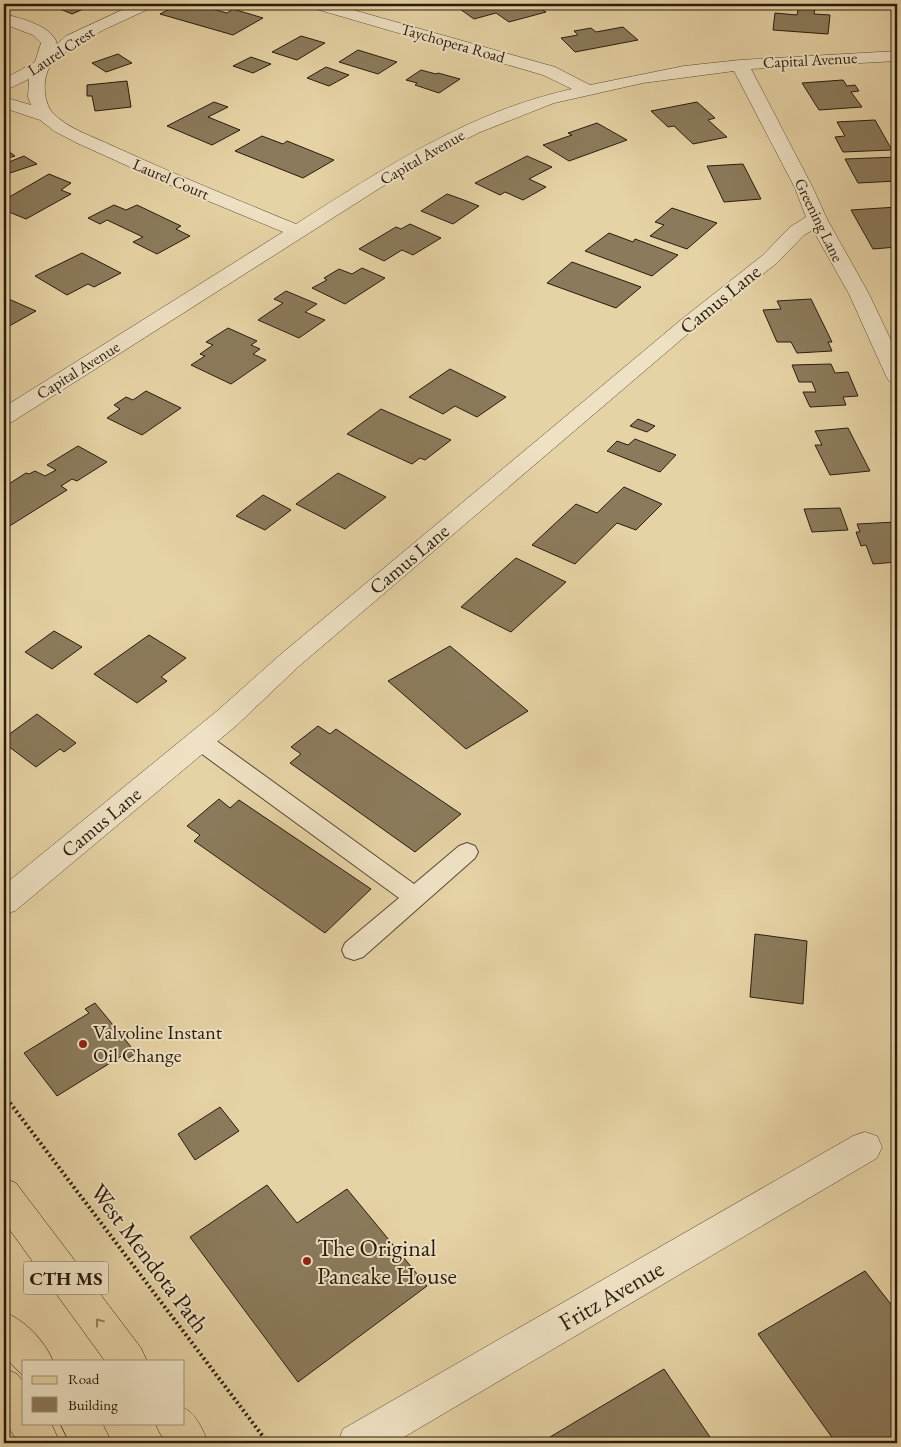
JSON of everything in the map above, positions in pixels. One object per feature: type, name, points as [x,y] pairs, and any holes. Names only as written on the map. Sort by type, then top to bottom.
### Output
[{"type":"main road","name":"CTH MS","points":[[4,1194],[127,1360]]},
{"type":"main road","points":[[4,1330],[33,1360]]},
{"type":"main road","points":[[4,1387],[22,1414]]},
{"type":"main road","points":[[29,1424],[41,1443]]},
{"type":"main road","points":[[80,1424],[92,1443]]},
{"type":"main road","points":[[175,1424],[189,1443]]},
{"type":"street","name":"Laurel Crest","points":[[4,86],[40,66],[72,40],[147,4]]},
{"type":"street","name":"Taychopera Road","points":[[315,4],[549,71],[588,90]]},
{"type":"street","name":"Laurel Court","points":[[4,19],[39,32],[49,42],[48,52],[40,66],[37,91],[38,103],[48,117]]},
{"type":"street","name":"Capital Avenue","points":[[4,417],[406,163],[472,129],[517,110],[549,99],[684,71],[740,64],[897,56]]},
{"type":"street","name":"Greening Lane","points":[[740,64],[804,188],[817,219],[859,294],[897,376]]},
{"type":"street","name":"Laurel Court","points":[[4,102],[48,117],[70,132],[148,170],[299,232]]},
{"type":"street","name":"Camus Lane","points":[[4,902],[199,740],[289,661],[689,323],[770,259],[797,231],[817,219]]},
{"type":"street","name":"Fritz Avenue","points":[[357,1443],[865,1147]]},
{"type":"lane","points":[[199,740],[415,897]]},
{"type":"lane","points":[[354,950],[467,852]]},
{"type":"path","name":"West Mendota Path","points":[[4,1095],[268,1443]]},
{"type":"building","points":[[48,4],[95,4],[72,14]]},
{"type":"building","points":[[179,4],[194,4],[227,13],[233,9],[263,18],[233,35],[160,14]]},
{"type":"building","points":[[481,4],[533,4],[546,12],[509,22],[496,13],[474,19],[460,9]]},
{"type":"building","points":[[799,6],[815,8],[814,14],[830,15],[828,34],[773,30],[775,13],[797,15]]},
{"type":"building","points":[[623,27],[638,40],[575,52],[561,38],[578,35],[574,31],[591,28],[596,32]]},
{"type":"building","points":[[301,36],[325,43],[297,60],[272,52]]},
{"type":"building","points":[[358,50],[397,62],[378,74],[339,62]]},
{"type":"building","points":[[118,54],[132,63],[106,72],[92,63]]},
{"type":"building","points":[[251,57],[271,64],[253,73],[233,66]]},
{"type":"building","points":[[326,67],[349,75],[329,86],[307,78]]},
{"type":"building","points":[[421,70],[460,79],[439,93],[406,80]]},
{"type":"building","points":[[843,80],[847,86],[855,85],[859,91],[851,92],[862,107],[819,110],[802,83]]},
{"type":"building","points":[[127,81],[131,107],[95,111],[92,96],[87,96],[87,85]]},
{"type":"building","points":[[214,102],[228,107],[208,117],[240,130],[212,145],[167,126]]},
{"type":"building","points":[[697,102],[715,118],[708,120],[727,137],[693,144],[674,126],[668,127],[651,111]]},
{"type":"building","points":[[875,120],[892,150],[843,152],[835,137],[845,136],[837,122]]},
{"type":"building","points":[[597,123],[627,140],[569,161],[543,145],[572,135],[568,133]]},
{"type":"building","points":[[262,136],[283,144],[287,141],[334,160],[303,178],[235,151]]},
{"type":"building","points":[[4,148],[15,156],[4,159]]},
{"type":"building","points":[[24,156],[37,164],[4,175],[4,164]]},
{"type":"building","points":[[527,156],[552,167],[529,179],[546,187],[523,200],[505,192],[500,195],[475,183]]},
{"type":"building","points":[[897,157],[897,181],[858,183],[845,159]]},
{"type":"building","points":[[743,164],[761,199],[724,202],[707,166]]},
{"type":"building","points":[[49,174],[71,183],[61,190],[71,194],[26,219],[4,210],[4,200]]},
{"type":"building","points":[[447,194],[479,206],[453,224],[421,211]]},
{"type":"building","points":[[114,205],[126,210],[137,205],[181,226],[176,229],[190,236],[157,254],[133,242],[143,237],[107,220],[100,224],[88,218]]},
{"type":"building","points":[[897,207],[897,247],[873,249],[851,210]]},
{"type":"building","points":[[672,208],[717,223],[687,249],[650,236],[664,225],[655,222]]},
{"type":"building","points":[[410,224],[441,238],[413,255],[402,250],[384,261],[359,249],[396,227],[401,229]]},
{"type":"building","points":[[609,233],[633,242],[635,239],[678,255],[652,276],[585,251]]},
{"type":"building","points":[[82,253],[121,273],[94,287],[88,284],[67,295],[35,276]]},
{"type":"building","points":[[572,262],[641,287],[616,308],[547,283]]},
{"type":"building","points":[[362,268],[385,278],[345,304],[312,288],[327,280],[324,278],[339,269],[352,274]]},
{"type":"building","points":[[286,291],[317,304],[305,312],[325,320],[299,338],[258,320],[283,303],[274,299]]},
{"type":"building","points":[[4,297],[36,311],[4,329]]},
{"type":"building","points":[[811,299],[832,342],[828,342],[832,351],[797,353],[791,342],[777,342],[763,310],[781,309],[777,301]]},
{"type":"building","points":[[228,328],[257,341],[251,345],[260,349],[253,354],[266,360],[231,384],[191,365],[205,356],[200,354],[213,345],[206,342]]},
{"type":"building","points":[[831,364],[835,373],[848,372],[858,396],[843,397],[846,405],[810,407],[803,392],[816,392],[812,382],[799,382],[792,365]]},
{"type":"building","points":[[450,369],[506,397],[477,417],[455,406],[443,414],[409,397]]},
{"type":"building","points":[[146,391],[181,408],[142,435],[107,418],[120,409],[114,405],[126,397],[133,400]]},
{"type":"building","points":[[381,409],[451,440],[425,460],[420,458],[412,464],[347,434]]},
{"type":"building","points":[[638,419],[655,426],[647,432],[630,426]]},
{"type":"building","points":[[848,428],[870,471],[830,475],[815,445],[822,445],[815,431]]},
{"type":"building","points":[[635,439],[676,455],[660,472],[607,451],[617,441],[628,445]]},
{"type":"building","points":[[78,446],[107,462],[77,481],[72,479],[61,486],[67,490],[8,527],[4,524],[4,487],[26,473],[29,474],[35,471],[45,476],[56,470],[47,465]]},
{"type":"building","points":[[338,473],[386,497],[345,529],[296,504]]},
{"type":"building","points":[[624,487],[662,504],[636,530],[617,523],[575,564],[532,545],[576,504],[597,513]]},
{"type":"building","points":[[263,495],[291,510],[265,530],[236,516]]},
{"type":"building","points":[[840,508],[848,530],[812,532],[804,509]]},
{"type":"building","points":[[897,522],[897,562],[873,564],[866,545],[861,546],[856,532],[860,532],[857,524]]},
{"type":"building","points":[[516,558],[566,582],[511,632],[461,607]]},
{"type":"building","points":[[54,631],[82,647],[52,669],[25,652]]},
{"type":"building","points":[[149,635],[186,658],[161,677],[167,681],[137,703],[94,674]]},
{"type":"building","points":[[450,646],[528,711],[466,749],[388,681]]},
{"type":"building","points":[[37,714],[76,743],[64,752],[60,749],[36,767],[4,743],[4,738]]},
{"type":"building","points":[[318,726],[330,734],[336,729],[461,814],[415,852],[290,763],[301,754],[291,747]]},
{"type":"building","points":[[219,799],[230,808],[239,800],[371,889],[325,933],[194,841],[200,835],[187,826]]},
{"type":"building","points":[[755,934],[807,941],[803,1004],[750,997]]},
{"type":"building","name":"Valvoline Instant Oil Change","points":[[95,1003],[136,1053],[127,1059],[123,1055],[57,1096],[24,1053],[89,1013],[85,1009]]},
{"type":"building","points":[[220,1107],[239,1131],[195,1160],[178,1134]]},
{"type":"building","name":"The Original Pancake House","points":[[267,1185],[297,1223],[347,1189],[427,1286],[298,1382],[190,1237]]},
{"type":"building","points":[[865,1271],[897,1312],[897,1443],[836,1443],[758,1334]]},
{"type":"building","points":[[664,1369],[714,1443],[540,1443]]},
{"type":"place","name":"Valvoline Instant Oil Change","points":[[83,1044]]},
{"type":"place","name":"The Original Pancake House","points":[[307,1261]]}]
